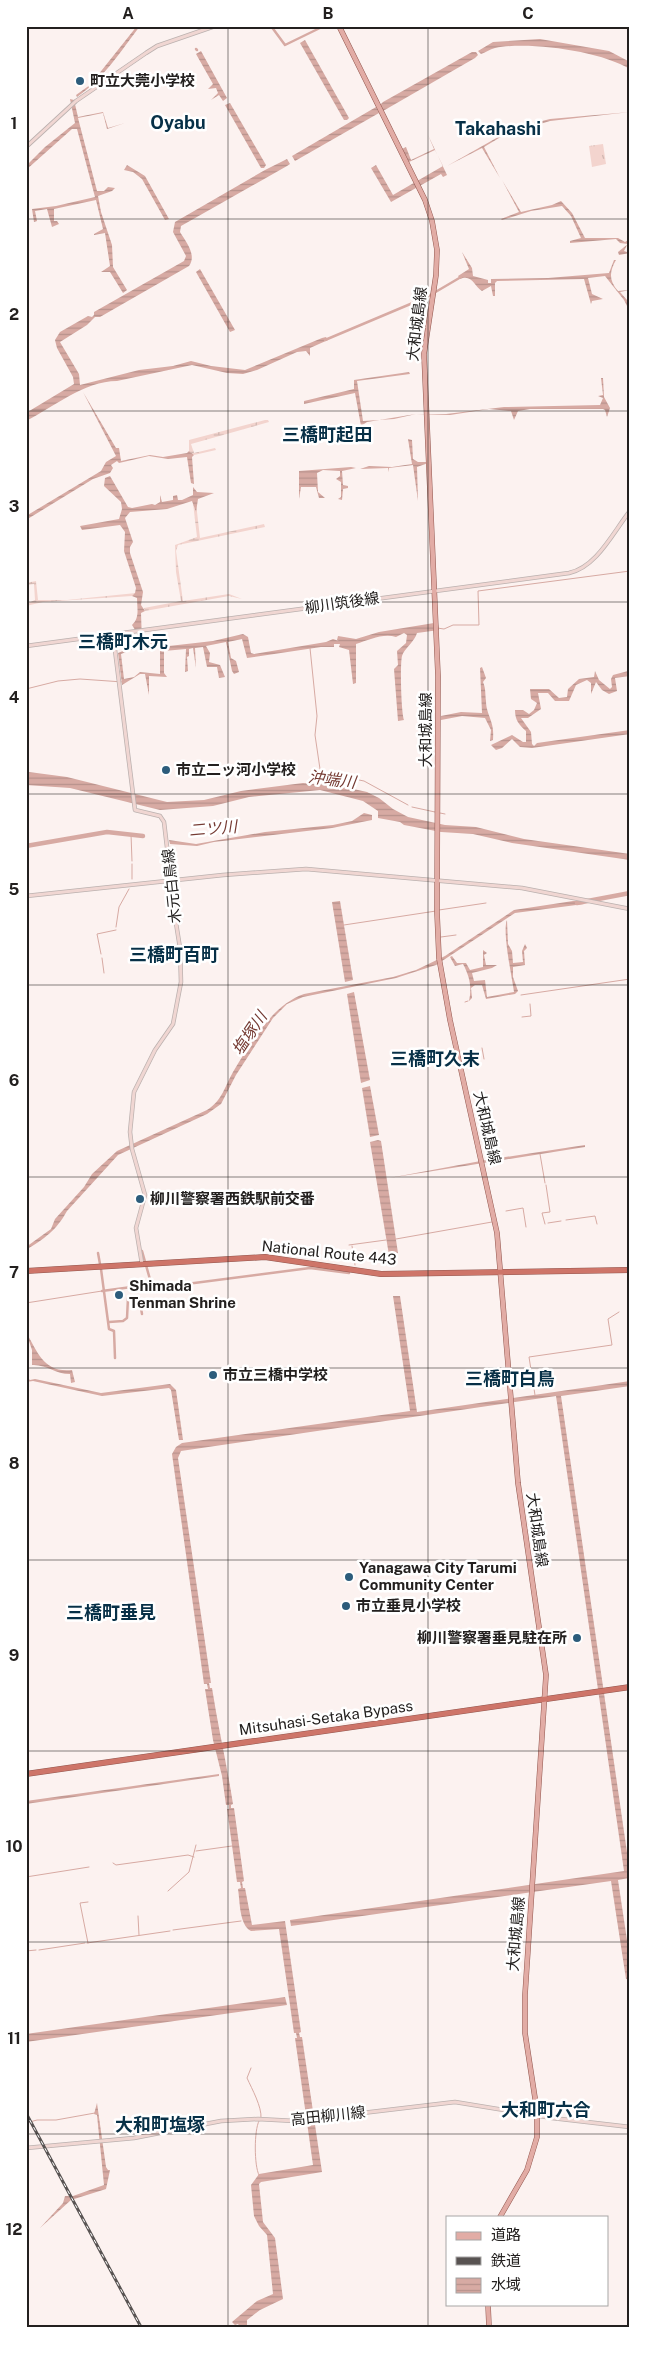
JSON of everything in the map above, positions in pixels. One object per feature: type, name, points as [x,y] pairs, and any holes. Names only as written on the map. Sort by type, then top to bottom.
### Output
[{"type":"highway","name":"National Route 443","points":[[26,1271],[266,1257],[381,1274],[630,1270]]},
{"type":"highway","name":"Mitsuhasi-Setaka Bypass","points":[[26,1773],[630,1686]]},
{"type":"main road","points":[[26,147],[76,101],[146,53],[157,46],[215,26]]},
{"type":"main road","name":"大和城島線","points":[[339,26],[428,207],[436,236],[437,266],[424,354],[436,622],[439,960],[450,1020],[496,1227],[502,1271],[518,1483],[544,1656],[545,1698],[533,1884],[525,1973],[525,2024],[538,2116],[537,2137],[530,2161],[501,2216]]},
{"type":"main road","name":"柳川筑後線","points":[[26,646],[576,571],[587,565],[598,554],[630,511]]},
{"type":"main road","name":"木元白鳥線","points":[[113,634],[135,810],[160,816],[164,822],[171,881],[179,919],[176,927],[180,948],[181,986],[173,1024],[155,1050],[135,1088],[130,1132],[132,1148],[145,1195],[136,1228],[144,1264]]},
{"type":"main road","points":[[26,896],[306,869],[537,890],[630,910]]},
{"type":"main road","name":"高田柳川線","points":[[26,2148],[134,2138],[221,2122],[306,2120],[459,2102],[484,2108],[538,2116],[630,2127]]},
{"type":"main road","points":[[488,2306],[489,2327]]},
{"type":"green space","points":[[603,144],[606,164],[592,167],[589,146]]},
{"type":"green space","points":[[265,420],[269,422],[191,444],[194,453],[215,448],[216,450],[194,455],[189,451],[189,440]]},
{"type":"green space","points":[[193,503],[196,512],[196,503],[200,538],[264,524],[265,527],[178,545],[176,551],[183,601],[229,594],[242,599],[229,596],[145,611],[144,608],[181,601],[176,572],[175,545],[197,537]]},
{"type":"green space","points":[[36,581],[38,600],[67,600],[136,593],[132,596],[43,602],[26,606],[26,604],[35,600],[34,584],[26,585],[26,583]]},
{"type":"water","points":[[137,26],[140,26],[111,64],[95,82],[77,97],[76,95],[90,85]]},
{"type":"water","points":[[540,39],[609,51],[630,62],[630,69],[601,57],[564,49],[509,46],[493,49],[481,54],[478,51],[493,42]]},
{"type":"water","points":[[305,40],[349,118],[347,120],[344,120],[300,43]]},
{"type":"water","points":[[201,51],[227,98],[223,101],[219,95],[211,100],[218,93],[216,88],[208,89],[213,84],[196,54]]},
{"type":"water","points":[[472,52],[476,52],[478,55],[383,111],[380,105],[383,102]]},
{"type":"water","points":[[70,99],[74,100],[78,117],[103,112],[108,128],[125,123],[107,129],[103,113],[78,118],[97,191],[104,191],[108,187],[115,188],[98,196],[101,212],[112,245],[113,267],[127,290],[123,293],[110,272],[101,272],[110,266],[105,233],[94,235],[103,229],[96,200],[54,209],[54,221],[57,221],[59,224],[52,227],[47,209],[35,211],[37,221],[34,222],[32,209],[56,206],[95,197],[77,129],[72,129],[26,170],[26,166],[45,147],[75,123]]},
{"type":"water","points":[[230,103],[266,165],[264,168],[261,168],[225,105]]},
{"type":"water","points":[[376,107],[379,113],[295,161],[292,156]]},
{"type":"water","points":[[630,112],[550,121],[504,135],[484,147],[500,178],[482,148],[447,166],[500,136],[499,133],[502,131],[550,119]]},
{"type":"water","points":[[428,135],[438,155],[435,150],[409,162],[402,149],[406,147],[411,160],[434,149]]},
{"type":"water","points":[[287,159],[290,164],[287,166],[181,226],[180,232],[188,244],[192,257],[189,266],[100,317],[95,317],[87,325],[60,342],[79,374],[80,385],[139,370],[173,366],[191,361],[211,366],[245,370],[322,338],[326,337],[328,340],[310,348],[310,356],[306,351],[297,352],[257,370],[243,374],[227,373],[192,365],[93,385],[26,421],[26,413],[74,384],[73,377],[57,348],[55,340],[60,332],[88,316],[92,317],[94,312],[184,261],[186,256],[173,232],[175,222]]},
{"type":"water","points":[[127,165],[145,176],[169,219],[165,220],[142,179],[133,172],[124,170]]},
{"type":"water","points":[[376,165],[393,195],[443,166],[447,175],[443,177],[441,174],[391,202],[371,168]]},
{"type":"water","points":[[502,180],[521,212],[561,201],[572,213],[585,238],[618,238],[625,242],[630,239],[628,244],[620,243],[616,239],[570,243],[570,241],[581,238],[571,216],[562,206],[531,211],[502,220],[519,212]]},
{"type":"water","points":[[627,245],[624,251],[630,253],[619,255],[618,252]]},
{"type":"water","points":[[462,252],[472,268],[473,276],[488,280],[488,283],[491,283],[491,279],[548,278],[609,273],[614,260],[616,260],[611,272],[613,284],[618,291],[630,290],[620,292],[627,300],[630,312],[624,300],[605,276],[588,278],[592,294],[603,299],[592,301],[591,304],[584,279],[497,281],[495,283],[495,296],[493,296],[491,286],[482,291],[470,279],[460,279],[458,276],[469,269]]},
{"type":"water","points":[[200,269],[235,330],[230,332],[196,272]]},
{"type":"water","points":[[409,372],[410,374],[357,381],[363,421],[380,420],[367,422],[361,426],[355,393],[304,404],[304,401],[354,389],[354,380]]},
{"type":"water","points":[[601,378],[603,378],[604,397],[610,408],[607,417],[603,409],[530,409],[518,411],[514,420],[511,411],[489,409],[450,415],[416,414],[446,414],[504,407],[600,405],[603,398],[598,396],[603,395]]},
{"type":"water","points":[[83,392],[116,448],[119,448],[121,461],[150,455],[163,457],[189,451],[194,455],[192,457],[194,484],[191,483],[187,457],[168,459],[149,456],[119,463],[117,461],[111,465],[113,468],[110,473],[93,479],[26,520],[26,516],[101,471],[106,462],[116,456]]},
{"type":"water","points":[[416,414],[394,419],[380,420]]},
{"type":"water","points":[[408,439],[412,440],[413,459],[418,462],[431,462],[417,467],[418,501],[413,465],[389,468],[389,472],[388,468],[360,469],[369,466],[392,467],[412,464]]},
{"type":"water","points":[[356,468],[342,471],[343,485],[348,486],[348,488],[343,489],[342,500],[338,499],[341,497],[341,482],[336,479],[340,476],[340,471],[323,470],[317,473],[318,492],[325,498],[319,498],[316,487],[301,487],[299,499],[299,471]]},
{"type":"water","points":[[110,476],[128,507],[132,508],[155,505],[160,502],[160,495],[162,502],[173,500],[173,496],[177,495],[178,500],[182,500],[193,495],[193,487],[197,492],[214,493],[198,499],[196,512],[192,501],[167,509],[130,512],[125,518],[133,542],[130,547],[130,553],[143,592],[141,605],[145,611],[141,613],[142,642],[154,641],[156,646],[149,646],[147,649],[142,650],[139,647],[121,654],[124,679],[134,677],[140,672],[160,674],[160,647],[213,641],[243,634],[248,637],[251,653],[254,654],[326,642],[333,639],[339,641],[337,640],[338,636],[356,639],[379,632],[434,623],[438,624],[439,630],[417,633],[402,656],[401,688],[404,720],[398,721],[394,669],[398,665],[397,651],[406,643],[407,635],[404,633],[396,637],[381,636],[356,644],[356,683],[353,684],[349,650],[339,647],[340,644],[334,644],[334,647],[321,647],[247,658],[242,639],[228,642],[231,658],[236,661],[239,672],[234,674],[226,642],[206,646],[210,653],[209,662],[220,665],[225,677],[219,678],[217,667],[207,667],[203,647],[195,648],[196,668],[193,648],[189,649],[189,656],[187,657],[188,671],[185,672],[186,649],[164,651],[164,673],[167,677],[149,676],[149,695],[145,674],[140,674],[122,685],[118,653],[137,645],[137,633],[132,625],[138,613],[137,598],[132,596],[136,588],[124,551],[125,532],[120,525],[82,530],[80,526],[119,519],[122,509],[121,502],[104,486],[105,478]]},
{"type":"water","points":[[482,667],[486,678],[483,682],[486,706],[493,728],[493,740],[490,741],[491,730],[485,718],[462,716],[441,720],[441,716],[461,712],[482,713],[480,668]]},
{"type":"water","points":[[595,671],[599,680],[610,689],[612,687],[611,679],[613,675],[628,671],[630,676],[615,678],[617,691],[609,694],[602,690],[596,682],[591,694],[591,683],[587,680],[576,685],[569,701],[555,701],[548,693],[538,693],[541,709],[528,718],[521,718],[531,732],[532,744],[534,746],[537,743],[630,730],[630,734],[532,748],[520,747],[512,739],[502,748],[496,750],[491,745],[512,735],[526,742],[526,731],[518,722],[515,710],[523,710],[529,714],[534,710],[537,703],[531,699],[530,689],[549,689],[559,698],[567,697],[568,689],[579,679],[594,677]]},
{"type":"water","name":"沖端川","points":[[26,773],[67,777],[167,802],[204,800],[241,791],[303,783],[340,786],[367,792],[408,817],[445,825],[476,827],[524,839],[630,854],[630,860],[512,843],[473,834],[441,832],[404,825],[400,822],[378,818],[378,811],[363,801],[320,790],[249,797],[213,806],[160,810],[70,788],[26,785]]},
{"type":"water","points":[[364,813],[372,815],[372,820],[332,828],[214,842],[197,846],[170,844],[169,840],[196,844],[265,832],[333,825],[352,821]]},
{"type":"water","points":[[340,901],[353,980],[345,982],[332,902]]},
{"type":"water","name":"塩塚川","points":[[582,901],[584,904],[515,913],[436,965],[396,978],[303,997],[287,1004],[273,1018],[236,1075],[221,1104],[207,1114],[118,1155],[67,1211],[54,1229],[26,1250],[26,1247],[51,1229],[55,1219],[84,1187],[92,1174],[117,1151],[212,1106],[220,1098],[233,1072],[254,1038],[272,1016],[292,999],[304,994],[393,977],[416,970],[445,956],[514,910]]},
{"type":"water","points":[[507,920],[508,944],[512,951],[513,963],[523,962],[522,951],[525,944],[527,948],[524,951],[525,965],[513,967],[513,977],[518,991],[515,994],[486,999],[482,985],[475,985],[471,988],[472,998],[469,1001],[470,982],[467,973],[463,964],[455,966],[450,957],[452,956],[457,963],[466,963],[470,970],[483,967],[483,950],[487,953],[484,955],[486,965],[497,965],[472,973],[474,981],[485,980],[487,997],[514,992],[506,944]]},
{"type":"water","points":[[354,992],[370,1080],[361,1083],[347,994]]},
{"type":"water","points":[[370,1086],[379,1135],[370,1137],[362,1088]]},
{"type":"water","points":[[381,1141],[398,1253],[389,1255],[370,1142]]},
{"type":"water","points":[[585,1145],[585,1147],[389,1178],[486,1160]]},
{"type":"water","points":[[393,1296],[400,1296],[417,1412],[630,1381],[630,1386],[561,1396],[630,1873],[629,1878],[618,1880],[630,1960],[630,1980],[626,1979],[611,1881],[291,1926],[290,1920],[624,1871],[556,1396],[181,1451],[178,1458],[211,1683],[209,1683],[210,1688],[212,1688],[231,1789],[233,1804],[231,1808],[234,1808],[244,1881],[242,1882],[243,1888],[245,1888],[252,1925],[285,1921],[301,2032],[299,2033],[300,2037],[302,2037],[322,2172],[261,2182],[259,2184],[263,2222],[275,2238],[283,2299],[260,2310],[247,2320],[247,2327],[240,2327],[232,2322],[257,2301],[273,2294],[267,2235],[259,2226],[254,2216],[251,2185],[259,2174],[313,2165],[295,2038],[297,2038],[296,2033],[294,2033],[279,1929],[251,1931],[244,1924],[242,1918],[238,1889],[241,1888],[240,1882],[237,1882],[227,1809],[229,1809],[229,1805],[226,1805],[222,1776],[213,1740],[205,1689],[208,1689],[207,1684],[204,1684],[172,1454],[176,1447],[182,1443],[410,1411]]},
{"type":"water","points":[[26,1332],[43,1360],[55,1368],[72,1370],[75,1382],[71,1383],[70,1374],[32,1365],[32,1350]]},
{"type":"water","points":[[26,1377],[30,1380],[35,1379],[101,1393],[170,1384],[176,1390],[183,1440],[179,1440],[171,1390],[169,1388],[102,1396],[33,1381],[26,1382]]},
{"type":"water","points":[[219,1774],[219,1776],[26,1804],[26,1801]]},
{"type":"water","points":[[285,1997],[287,2005],[26,2042],[26,2034]]},
{"type":"water","points":[[97,2103],[106,2167],[110,2170],[106,2189],[71,2200],[40,2228],[63,2203],[65,2196],[73,2196],[104,2185],[97,2115],[94,2114]]},
{"type":"waterway","points":[[271,26],[285,45],[324,26]]},
{"type":"waterway","points":[[325,340],[427,297],[461,277]]},
{"type":"waterway","points":[[437,628],[444,629],[453,625],[479,625],[478,591],[630,571]]},
{"type":"waterway","points":[[310,648],[317,716],[315,735],[320,769]]},
{"type":"waterway","points":[[26,689],[58,681],[80,679],[123,682]]},
{"type":"waterway","points":[[320,772],[364,781],[408,805]]},
{"type":"waterway","points":[[412,807],[435,812]]},
{"type":"waterway","points":[[440,813],[445,814]]},
{"type":"waterway","name":"二ツ川","points":[[26,846],[107,832],[143,836]]},
{"type":"waterway","points":[[131,834],[132,861]]},
{"type":"waterway","points":[[132,864],[132,879]]},
{"type":"waterway","points":[[116,927],[119,907],[129,889]]},
{"type":"waterway","name":"塩塚川","points":[[577,903],[630,893]]},
{"type":"waterway","points":[[439,910],[486,903]]},
{"type":"waterway","points":[[344,925],[436,911]]},
{"type":"waterway","points":[[101,954],[97,934],[116,930]]},
{"type":"waterway","points":[[441,937],[456,935]]},
{"type":"waterway","points":[[102,958],[104,973]]},
{"type":"waterway","points":[[521,995],[630,979]]},
{"type":"waterway","points":[[522,1017],[531,1016],[530,1004]]},
{"type":"waterway","points":[[482,1048],[484,1059]]},
{"type":"waterway","points":[[540,1154],[545,1183]]},
{"type":"waterway","points":[[545,1224],[542,1213],[550,1212],[546,1185]]},
{"type":"waterway","points":[[506,1211],[523,1208],[526,1227]]},
{"type":"waterway","points":[[566,1220],[595,1216],[597,1224]]},
{"type":"waterway","points":[[548,1223],[561,1221]]},
{"type":"waterway","points":[[396,1239],[492,1222]]},
{"type":"waterway","points":[[349,1245],[386,1240]]},
{"type":"waterway","points":[[352,1246],[355,1265]]},
{"type":"waterway","points":[[142,1251],[151,1283]]},
{"type":"waterway","points":[[98,1253],[100,1264]]},
{"type":"waterway","points":[[146,1285],[171,1286],[310,1268],[349,1273]]},
{"type":"waterway","points":[[101,1269],[109,1329],[114,1331],[115,1358]]},
{"type":"waterway","points":[[102,1291],[139,1286]]},
{"type":"waterway","points":[[26,1303],[102,1291]]},
{"type":"waterway","points":[[109,1322],[123,1321],[127,1318],[128,1298],[139,1297],[142,1314]]},
{"type":"waterway","points":[[535,1395],[529,1357],[612,1345],[608,1319],[619,1312]]},
{"type":"waterway","points":[[168,1891],[189,1872],[196,1845]]},
{"type":"waterway","points":[[196,1851],[232,1846]]},
{"type":"waterway","points":[[113,1863],[116,1865],[188,1855],[194,1857]]},
{"type":"waterway","points":[[26,1877],[89,1867]]},
{"type":"waterway","points":[[88,1902],[80,1903],[88,1943]]},
{"type":"waterway","points":[[138,1916],[139,1935]]},
{"type":"waterway","points":[[173,1930],[241,1921]]},
{"type":"waterway","points":[[87,1943],[170,1931]]},
{"type":"waterway","points":[[39,1950],[85,1943]]},
{"type":"waterway","points":[[26,1951],[36,1950]]},
{"type":"waterway","points":[[251,2068],[247,2078],[258,2103],[261,2118]]},
{"type":"waterway","points":[[26,2123],[95,2113]]},
{"type":"waterway","points":[[259,2121],[255,2148],[259,2175]]},
{"type":"railway","points":[[26,2113],[141,2327]]},
{"type":"place","name":"町立大莞小学校","points":[[80,81]]},
{"type":"place","name":"市立二ッ河小学校","points":[[166,770]]},
{"type":"place","name":"柳川警察署西鉄駅前交番","points":[[140,1199]]},
{"type":"place","name":"Shimada Tenman Shrine","points":[[119,1295]]},
{"type":"place","name":"市立三橋中学校","points":[[213,1375]]},
{"type":"place","name":"Yanagawa City Tarumi Community Center","points":[[349,1577]]},
{"type":"place","name":"市立垂見小学校","points":[[346,1606]]},
{"type":"place","name":"柳川警察署垂見駐在所","points":[[577,1638]]},
{"type":"district","name":"Oyabu","points":[[178,123]]},
{"type":"district","name":"Takahashi","points":[[498,129]]},
{"type":"district","name":"三橋町起田","points":[[327,435]]},
{"type":"district","name":"三橋町木元","points":[[123,642]]},
{"type":"district","name":"三橋町百町","points":[[174,955]]},
{"type":"district","name":"三橋町久末","points":[[435,1059]]},
{"type":"district","name":"三橋町白鳥","points":[[510,1379]]},
{"type":"district","name":"三橋町垂見","points":[[111,1613]]},
{"type":"district","name":"大和町六合","points":[[546,2110]]},
{"type":"district","name":"大和町塩塚","points":[[160,2125]]}]
